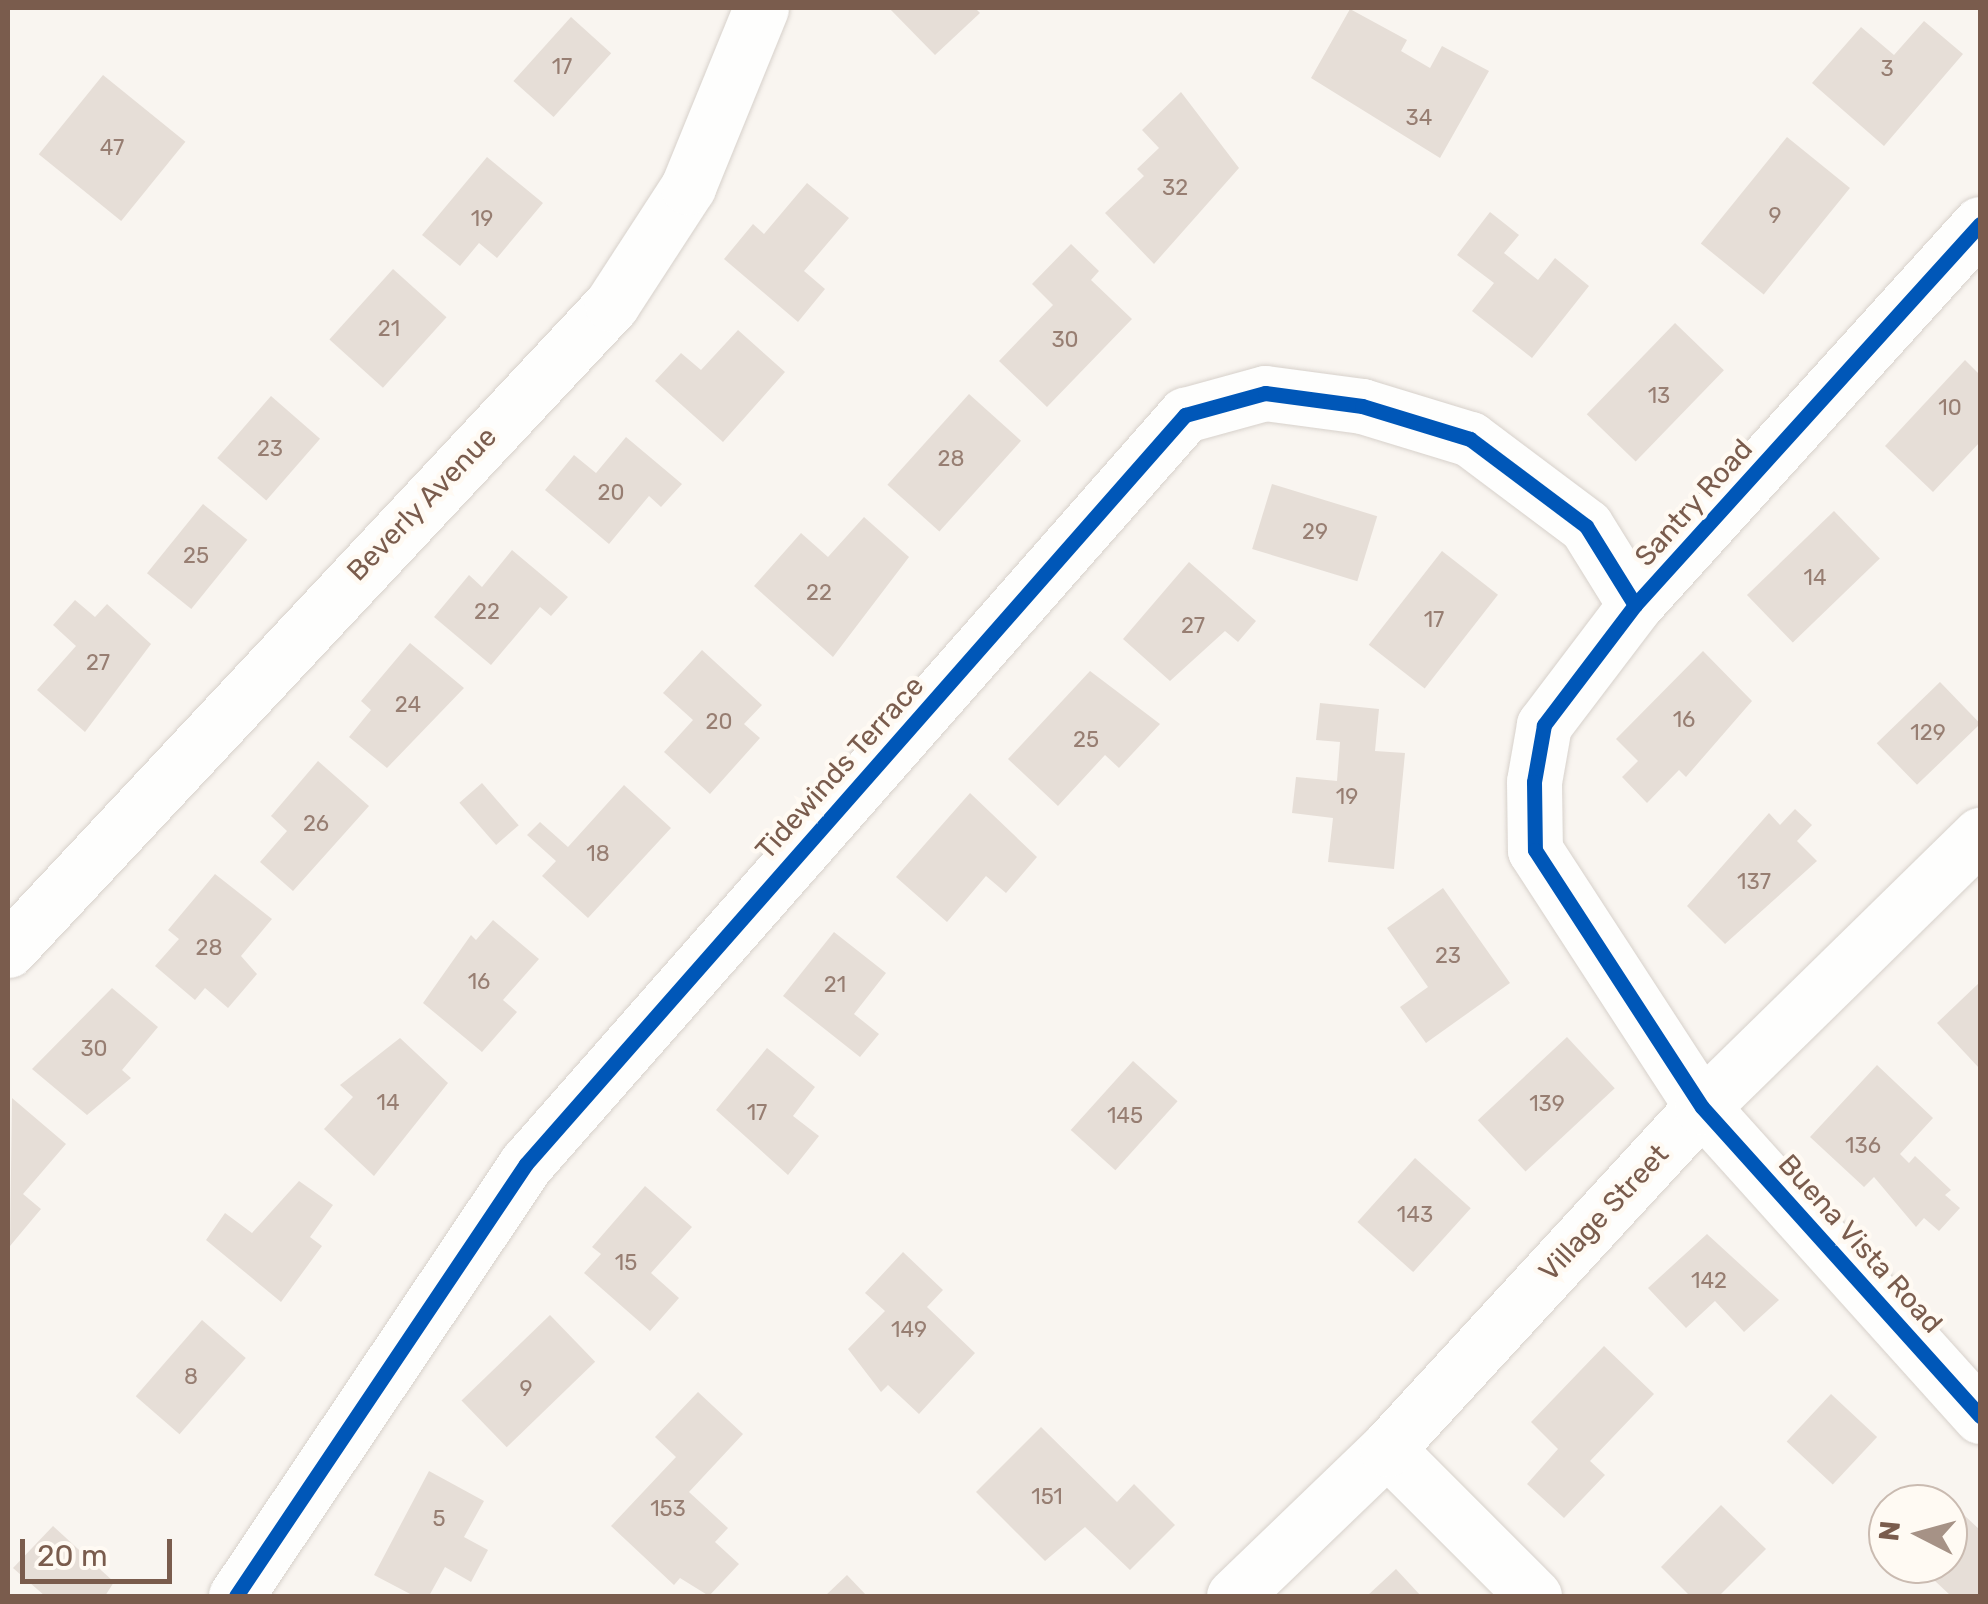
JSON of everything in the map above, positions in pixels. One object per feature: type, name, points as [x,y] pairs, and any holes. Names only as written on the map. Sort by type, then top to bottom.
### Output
[{"type":"street","name":"Beverly Avenue","points":[[8,950],[612,304],[688,186],[761,8]]},
{"type":"street","name":"Santry Road","points":[[1702,1107],[1535,850],[1544,724],[1635,605],[1980,224]]},
{"type":"street","name":"Tidewinds Terrace","points":[[236,1596],[526,1164],[1186,415],[1265,393],[1362,406],[1470,439],[1586,526],[1635,605]]},
{"type":"street","name":"Village Street","points":[[1234,1596],[1387,1450],[1702,1107],[1973,858]]},
{"type":"street","name":"Buena Vista Road","points":[[1702,1107],[1980,1416]]},
{"type":"street","points":[[1387,1450],[1534,1596]]},
{"type":"building","points":[[889,8],[975,8],[980,13],[935,55]]},
{"type":"building","points":[[1350,9],[1407,40],[1401,51],[1430,68],[1442,46],[1489,71],[1440,158],[1311,78]]},
{"type":"building","points":[[571,17],[611,53],[554,117],[513,81]]},
{"type":"building","points":[[1924,21],[1963,54],[1884,146],[1812,83],[1861,27],[1894,55]]},
{"type":"building","points":[[103,75],[185,142],[121,221],[39,154]]},
{"type":"building","points":[[1181,92],[1239,168],[1154,264],[1105,213],[1144,176],[1137,169],[1159,148],[1142,130]]},
{"type":"building","points":[[1787,137],[1850,188],[1764,294],[1701,243]]},
{"type":"building","points":[[487,157],[543,203],[497,258],[479,243],[460,266],[422,235]]},
{"type":"building","points":[[807,183],[849,218],[804,271],[825,289],[798,322],[724,259],[753,224],[764,234]]},
{"type":"building","points":[[1490,212],[1519,235],[1504,253],[1538,280],[1555,258],[1589,286],[1532,358],[1472,311],[1494,283],[1457,255]]},
{"type":"building","points":[[1071,244],[1099,271],[1091,280],[1132,319],[1047,407],[999,361],[1053,305],[1032,284]]},
{"type":"building","points":[[393,269],[447,317],[383,388],[329,340]]},
{"type":"building","points":[[1675,323],[1724,370],[1636,462],[1587,414]]},
{"type":"building","points":[[738,330],[785,372],[723,442],[655,381],[681,353],[701,370]]},
{"type":"building","points":[[1965,360],[1980,375],[1980,442],[1933,492],[1885,446]]},
{"type":"building","points":[[969,394],[1021,441],[939,532],[887,485]]},
{"type":"building","points":[[271,396],[320,439],[266,501],[217,458]]},
{"type":"building","points":[[626,437],[682,484],[661,507],[649,496],[609,544],[545,490],[574,455],[596,473]]},
{"type":"building","points":[[1272,484],[1377,516],[1357,581],[1252,549]]},
{"type":"building","points":[[203,504],[247,540],[191,609],[147,573]]},
{"type":"building","points":[[1834,511],[1880,558],[1793,643],[1747,595]]},
{"type":"building","points":[[864,517],[909,557],[833,657],[754,586],[801,533],[828,557]]},
{"type":"building","points":[[512,550],[568,597],[551,616],[540,607],[491,665],[434,617],[469,575],[482,587]]},
{"type":"building","points":[[1442,551],[1498,595],[1425,688],[1369,645]]},
{"type":"building","points":[[1189,562],[1256,621],[1238,642],[1225,631],[1170,681],[1123,639]]},
{"type":"building","points":[[75,600],[95,617],[107,604],[151,644],[85,732],[37,690],[76,646],[53,625]]},
{"type":"building","points":[[410,643],[464,688],[387,768],[349,737],[371,710],[361,701]]},
{"type":"building","points":[[702,650],[762,705],[744,724],[760,738],[710,794],[664,752],[693,720],[663,693]]},
{"type":"building","points":[[1703,651],[1752,701],[1686,777],[1679,770],[1647,803],[1622,777],[1638,761],[1616,739]]},
{"type":"building","points":[[1090,671],[1160,724],[1119,768],[1105,755],[1058,806],[1008,759]]},
{"type":"building","points":[[1940,682],[1980,724],[1917,785],[1877,743]]},
{"type":"building","points":[[1320,703],[1379,709],[1375,751],[1405,753],[1394,869],[1328,862],[1333,818],[1292,813],[1296,777],[1337,781],[1340,742],[1316,740]]},
{"type":"building","points":[[318,761],[369,806],[293,891],[260,862],[287,831],[271,816]]},
{"type":"building","points":[[482,783],[519,825],[496,845],[459,803]]},
{"type":"building","points":[[624,785],[671,828],[588,918],[542,876],[556,861],[527,835],[540,822],[568,847]]},
{"type":"building","points":[[970,793],[1037,857],[1006,893],[986,876],[947,922],[896,877]]},
{"type":"building","points":[[1795,809],[1812,825],[1797,841],[1817,861],[1725,944],[1687,906],[1769,813],[1780,825]]},
{"type":"building","points":[[215,874],[272,919],[241,956],[257,974],[228,1008],[205,988],[195,1000],[155,966],[179,939],[168,930]]},
{"type":"building","points":[[1443,888],[1510,983],[1426,1043],[1400,1007],[1428,987],[1387,928]]},
{"type":"building","points":[[493,920],[539,959],[503,1000],[517,1012],[482,1052],[423,1003],[471,935],[476,940]]},
{"type":"building","points":[[834,932],[886,973],[854,1014],[879,1034],[860,1057],[783,996]]},
{"type":"building","points":[[1980,982],[1980,1069],[1937,1023]]},
{"type":"building","points":[[112,988],[158,1027],[122,1070],[131,1078],[87,1115],[32,1069]]},
{"type":"building","points":[[1567,1037],[1615,1088],[1526,1171],[1478,1120]]},
{"type":"building","points":[[400,1038],[448,1083],[374,1176],[324,1129],[353,1097],[340,1085]]},
{"type":"building","points":[[767,1048],[815,1087],[793,1116],[819,1136],[788,1175],[716,1110]]},
{"type":"building","points":[[1133,1061],[1178,1101],[1115,1170],[1071,1130]]},
{"type":"building","points":[[1877,1065],[1933,1118],[1900,1154],[1909,1163],[1915,1156],[1951,1190],[1945,1195],[1960,1208],[1939,1231],[1924,1218],[1916,1227],[1874,1177],[1864,1187],[1810,1137]]},
{"type":"building","points":[[12,1098],[66,1144],[23,1194],[41,1209],[10,1246]]},
{"type":"building","points":[[1415,1158],[1471,1208],[1413,1272],[1357,1222]]},
{"type":"building","points":[[299,1181],[333,1205],[310,1237],[322,1246],[281,1302],[206,1240],[225,1213],[252,1233]]},
{"type":"building","points":[[645,1186],[692,1227],[651,1273],[679,1298],[650,1331],[584,1273],[601,1254],[592,1247]]},
{"type":"building","points":[[1707,1234],[1779,1300],[1744,1332],[1715,1301],[1686,1328],[1648,1288]]},
{"type":"building","points":[[903,1252],[943,1290],[927,1307],[975,1353],[919,1414],[888,1385],[881,1392],[848,1349],[885,1311],[865,1293]]},
{"type":"building","points":[[550,1315],[595,1362],[507,1447],[462,1400]]},
{"type":"building","points":[[202,1320],[246,1358],[180,1434],[136,1396]]},
{"type":"building","points":[[1604,1346],[1654,1394],[1590,1461],[1605,1475],[1564,1518],[1527,1484],[1558,1449],[1531,1422]]},
{"type":"building","points":[[698,1392],[743,1434],[689,1492],[728,1528],[715,1542],[739,1564],[709,1596],[680,1578],[674,1585],[611,1526],[676,1457],[655,1437]]},
{"type":"building","points":[[1831,1394],[1877,1437],[1833,1485],[1787,1442]]},
{"type":"building","points":[[1041,1427],[1117,1502],[1134,1484],[1175,1525],[1130,1570],[1085,1527],[1045,1561],[976,1492]]},
{"type":"building","points":[[429,1471],[484,1501],[464,1537],[488,1550],[471,1582],[445,1567],[429,1596],[414,1596],[374,1575]]},
{"type":"building","points":[[1721,1505],[1766,1549],[1719,1596],[1690,1596],[1661,1567]]},
{"type":"building","points":[[1968,1519],[1980,1530],[1980,1596],[1951,1596],[1938,1584],[1968,1584]]},
{"type":"building","points":[[53,1526],[114,1582],[105,1596],[45,1596],[13,1568]]},
{"type":"building","points":[[1396,1569],[1421,1596],[1367,1596]]},
{"type":"building","points":[[847,1575],[867,1596],[825,1596]]},
{"type":"cycle path","points":[[1980,224],[1635,605],[1544,725],[1534,782],[1535,850],[1702,1107],[1980,1416]]},
{"type":"cycle path","points":[[236,1596],[526,1164],[1185,415],[1265,393],[1362,406],[1470,439],[1586,526],[1635,605]]}]
